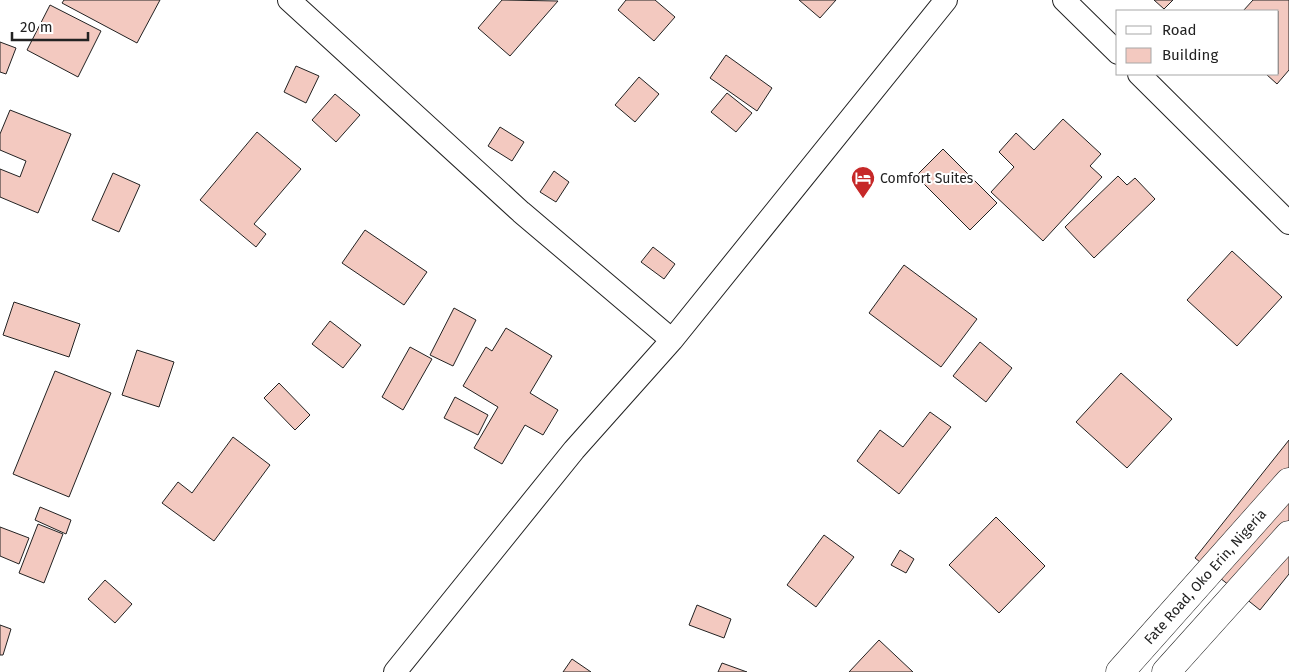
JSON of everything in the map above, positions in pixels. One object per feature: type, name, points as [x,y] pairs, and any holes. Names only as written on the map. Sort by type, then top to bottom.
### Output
[{"type":"street","points":[[289,0],[514,206],[672,340]]},
{"type":"street","points":[[395,672],[574,450],[672,340],[946,0]]},
{"type":"street","points":[[1064,0],[1116,51]]},
{"type":"street","points":[[1139,75],[1289,223]]},
{"type":"street","name":"Fate Road, Oko Erin, Nigeria","points":[[1120,672],[1289,482]]},
{"type":"street","points":[[1166,672],[1289,535]]},
{"type":"building","points":[[64,0],[160,0],[137,43],[62,3]]},
{"type":"building","points":[[502,0],[558,1],[510,56],[478,28]]},
{"type":"building","points":[[626,0],[655,0],[675,17],[654,41],[618,10]]},
{"type":"building","points":[[799,0],[836,0],[820,18]]},
{"type":"building","points":[[1154,0],[1173,0],[1164,9]]},
{"type":"building","points":[[1253,0],[1289,0],[1289,70],[1277,84],[1267,75],[1279,75],[1279,10],[1244,10]]},
{"type":"building","points":[[50,5],[101,31],[78,77],[27,50]]},
{"type":"building","points":[[0,42],[16,48],[6,74],[0,72]]},
{"type":"building","points":[[726,55],[772,88],[757,111],[710,78]]},
{"type":"building","points":[[296,66],[319,76],[306,103],[284,92]]},
{"type":"building","points":[[639,77],[659,94],[635,122],[615,105]]},
{"type":"building","points":[[727,93],[752,113],[736,132],[711,112]]},
{"type":"building","points":[[335,94],[360,115],[336,142],[312,120]]},
{"type":"building","points":[[10,110],[71,134],[38,213],[0,197],[0,169],[20,177],[26,161],[0,150],[0,134]]},
{"type":"building","points":[[1063,119],[1101,154],[1090,166],[1102,177],[1043,241],[991,192],[1014,167],[999,152],[1016,133],[1034,150]]},
{"type":"building","points":[[500,127],[524,142],[512,161],[488,146]]},
{"type":"building","points":[[257,132],[301,169],[254,224],[266,234],[256,247],[200,200]]},
{"type":"building","points":[[943,149],[997,203],[970,230],[916,176]]},
{"type":"building","points":[[554,171],[569,182],[556,202],[540,192]]},
{"type":"building","points":[[113,173],[140,185],[119,232],[92,220]]},
{"type":"building","points":[[1118,176],[1127,185],[1135,178],[1155,199],[1094,258],[1065,227]]},
{"type":"building","points":[[365,230],[427,272],[404,305],[342,263]]},
{"type":"building","points":[[653,247],[675,264],[664,279],[641,262]]},
{"type":"building","points":[[1232,251],[1282,297],[1237,346],[1187,300]]},
{"type":"building","points":[[904,265],[977,319],[941,367],[869,313]]},
{"type":"building","points":[[14,302],[80,324],[69,357],[3,335]]},
{"type":"building","points":[[454,308],[476,320],[453,366],[430,355]]},
{"type":"building","points":[[330,321],[361,345],[343,368],[312,344]]},
{"type":"building","points":[[506,328],[552,356],[530,393],[558,410],[543,435],[525,425],[502,464],[474,448],[498,407],[463,386],[486,347],[492,351]]},
{"type":"building","points":[[980,342],[1012,368],[986,402],[953,376]]},
{"type":"building","points":[[410,347],[432,359],[403,410],[382,397]]},
{"type":"building","points":[[137,350],[174,362],[159,407],[122,395]]},
{"type":"building","points":[[55,371],[111,393],[69,497],[13,474]]},
{"type":"building","points":[[1121,373],[1172,419],[1127,468],[1076,422]]},
{"type":"building","points":[[279,383],[310,415],[295,430],[264,398]]},
{"type":"building","points":[[455,397],[488,415],[478,435],[444,418]]},
{"type":"building","points":[[930,412],[951,427],[899,494],[857,461],[880,430],[903,447]]},
{"type":"building","points":[[233,437],[270,465],[214,541],[162,503],[178,482],[192,493]]},
{"type":"building","points":[[1289,440],[1289,574],[1260,610],[1195,558]]},
{"type":"building","points":[[40,507],[71,520],[66,534],[35,520]]},
{"type":"building","points":[[996,517],[1045,566],[999,613],[949,565]]},
{"type":"building","points":[[38,524],[63,534],[44,583],[19,573]]},
{"type":"building","points":[[0,527],[29,538],[19,564],[0,556]]},
{"type":"building","points":[[824,535],[854,557],[816,607],[787,585]]},
{"type":"building","points":[[900,550],[914,559],[906,573],[891,565]]},
{"type":"building","points":[[105,580],[132,604],[115,623],[88,599]]},
{"type":"building","points":[[697,605],[731,619],[724,638],[689,625]]},
{"type":"building","points":[[0,625],[11,629],[3,655],[0,655]]},
{"type":"building","points":[[879,640],[913,672],[849,672]]},
{"type":"building","points":[[572,659],[591,672],[563,672]]},
{"type":"building","points":[[722,663],[747,672],[718,672]]},
{"type":"place","name":"Comfort Suites","points":[[863,199]]}]
